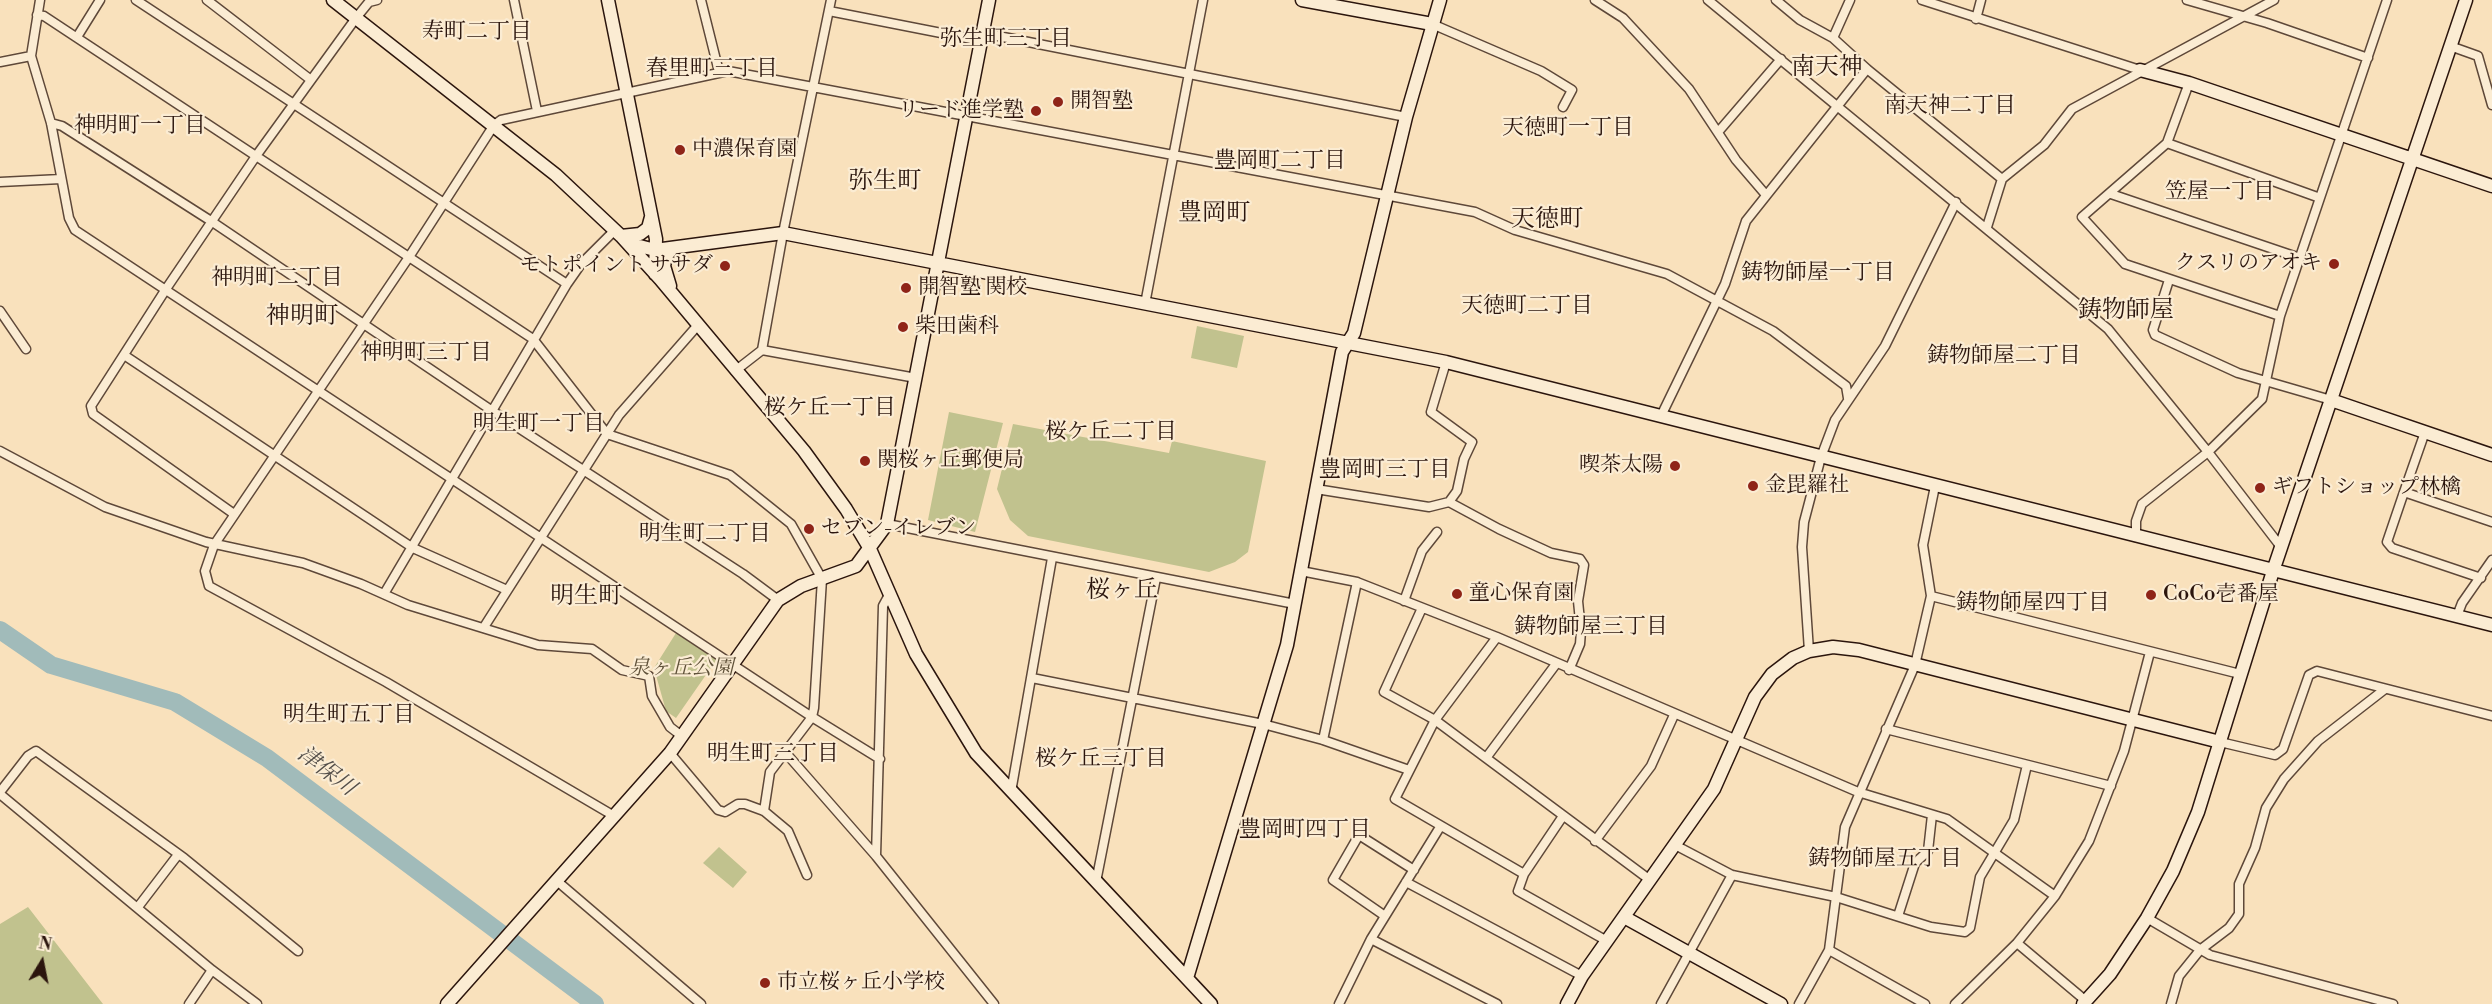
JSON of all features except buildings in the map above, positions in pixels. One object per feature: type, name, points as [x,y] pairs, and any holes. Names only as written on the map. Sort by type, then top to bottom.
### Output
[{"type":"street","points":[[40,0],[31,56],[51,123],[69,218],[75,230],[812,717],[880,759]]},
{"type":"street","points":[[77,37],[100,0]]},
{"type":"street","points":[[136,0],[567,284]]},
{"type":"street","points":[[207,0],[311,80]]},
{"type":"street","points":[[333,0],[556,175],[621,237],[655,274],[804,451],[870,549],[916,654],[976,753],[1011,793],[1187,978],[1204,1001]]},
{"type":"street","points":[[234,514],[93,414],[91,406],[166,289],[256,156],[356,18],[369,2],[377,0]]},
{"type":"street","points":[[514,0],[537,111]]},
{"type":"street","points":[[608,0],[656,244],[655,274]]},
{"type":"street","points":[[701,0],[718,72]]},
{"type":"street","points":[[735,371],[762,350],[783,233],[831,0]]},
{"type":"street","points":[[447,1004],[670,753],[778,600],[801,586],[856,566],[887,524],[989,0]]},
{"type":"street","points":[[1144,304],[1203,0]]},
{"type":"street","points":[[1302,0],[1323,2],[1432,24],[1454,31],[1557,80],[1572,90],[1563,107]]},
{"type":"street","points":[[1187,978],[1287,645],[1342,352],[1354,333],[1406,117],[1440,0]]},
{"type":"street","points":[[1595,0],[1623,18],[1689,89],[1719,131],[1736,160],[1766,195]]},
{"type":"street","points":[[1708,0],[1987,227],[2108,329],[2208,452],[2281,547]]},
{"type":"street","points":[[1776,0],[1800,20],[1833,38],[1867,69],[2002,179]]},
{"type":"street","points":[[1833,38],[1850,0]]},
{"type":"street","points":[[1922,0],[2140,70],[2189,83],[2413,160],[2492,184]]},
{"type":"street","points":[[1976,19],[1981,0]]},
{"type":"street","points":[[2187,0],[2368,58]]},
{"type":"street","points":[[1987,227],[2002,179],[2044,145],[2072,109],[2140,70],[2274,0]]},
{"type":"street","points":[[2136,537],[2136,521],[2142,504],[2208,452],[2262,399],[2280,316],[2387,0]]},
{"type":"street","points":[[2018,943],[2085,1002],[2110,974],[2147,918],[2173,872],[2198,812],[2273,571],[2466,0]]},
{"type":"street","points":[[829,11],[1189,74],[1406,117]]},
{"type":"street","points":[[37,15],[44,16],[77,37],[533,339],[607,434],[730,475],[791,524],[822,579],[812,717],[770,772],[764,811]]},
{"type":"street","points":[[2450,46],[2478,56],[2492,105]]},
{"type":"street","points":[[0,62],[31,56]]},
{"type":"street","points":[[1719,131],[1781,59]]},
{"type":"street","points":[[1661,416],[1725,284],[1746,221],[1836,104],[1867,69]]},
{"type":"street","points":[[614,816],[386,682],[209,586],[205,571],[214,545],[234,514],[410,257],[494,125],[501,120],[728,71],[1475,213],[1515,230],[1667,274],[1773,331],[1846,386],[1848,398]]},
{"type":"street","points":[[2189,83],[2167,143],[2082,217],[2125,264],[2280,316]]},
{"type":"street","points":[[51,123],[62,126],[211,221],[491,410],[743,574],[778,600]]},
{"type":"street","points":[[2167,143],[2320,198]]},
{"type":"street","points":[[0,182],[61,179]]},
{"type":"street","points":[[2111,194],[2300,258]]},
{"type":"street","points":[[1809,651],[1802,547],[1804,522],[1821,457],[1835,420],[1885,346],[1956,202]]},
{"type":"street","points":[[384,594],[533,339],[581,264],[621,237],[640,234],[648,228],[651,216]]},
{"type":"street","points":[[621,237],[672,249],[783,233],[1446,362],[2492,625]]},
{"type":"street","points":[[672,249],[666,256],[664,266],[674,296]]},
{"type":"street","points":[[2169,280],[2153,330],[2155,335],[2238,373],[2331,400],[2492,455]]},
{"type":"street","points":[[0,311],[26,349]]},
{"type":"street","points":[[484,627],[619,415],[698,325]]},
{"type":"street","points":[[762,350],[916,378]]},
{"type":"street","points":[[124,355],[412,548],[507,590]]},
{"type":"street","points":[[1316,489],[1429,507],[1449,502],[1457,491],[1464,459],[1472,442],[1431,412],[1446,362]]},
{"type":"street","points":[[2425,432],[2387,542],[2392,548],[2481,578]]},
{"type":"street","points":[[0,451],[105,507],[214,545],[303,563],[408,605],[538,645],[592,649],[622,670],[649,676],[652,696],[670,727],[683,737]]},
{"type":"street","points":[[1799,1004],[1829,950],[1845,827],[1914,665],[1931,596],[1923,545],[1935,486]]},
{"type":"street","points":[[2404,492],[2492,522]]},
{"type":"street","points":[[1449,502],[1499,529],[1551,553],[1580,560],[1584,565],[1578,601],[1580,644],[1569,670]]},
{"type":"street","points":[[887,524],[1295,604]]},
{"type":"street","points":[[1404,601],[1422,551],[1437,532]]},
{"type":"street","points":[[1011,793],[1052,558]]},
{"type":"street","points":[[2457,616],[2462,603],[2492,560]]},
{"type":"street","points":[[1301,571],[1357,582],[1497,638],[1858,792],[1947,819],[2055,896]]},
{"type":"street","points":[[1096,882],[1156,578]]},
{"type":"street","points":[[1323,740],[1357,582]]},
{"type":"street","points":[[876,856],[874,829],[880,759],[883,606],[890,595]]},
{"type":"street","points":[[1931,596],[2240,674]]},
{"type":"street","points":[[1422,608],[1384,692],[1435,720],[1650,880]]},
{"type":"street","points":[[1497,638],[1435,720],[1395,800],[1524,874]]},
{"type":"street","points":[[1567,1004],[1582,976],[1713,789],[1755,697],[1772,674],[1793,658],[1809,651],[1833,647],[1850,649],[2275,755],[2283,749],[2309,675],[2317,671],[2492,716]]},
{"type":"street","points":[[1955,1004],[2018,943],[2055,896],[2089,841],[2111,786],[2133,720],[2150,652]]},
{"type":"street","points":[[1486,758],[1556,664]]},
{"type":"street","points":[[1032,678],[1263,724],[1323,740],[1409,770]]},
{"type":"street","points":[[2171,1004],[2179,976],[2200,950],[2229,928],[2239,914],[2239,884],[2255,848],[2266,808],[2284,779],[2318,741],[2385,689]]},
{"type":"street","points":[[1595,841],[1651,766],[1674,715]]},
{"type":"street","points":[[1886,729],[2111,786]]},
{"type":"street","points":[[257,1004],[212,970],[0,793],[28,756],[36,751],[177,856],[184,858],[298,951]]},
{"type":"street","points":[[785,752],[876,856],[993,1004]]},
{"type":"street","points":[[670,753],[718,810],[725,812],[738,804],[745,804],[764,811],[788,831],[807,875]]},
{"type":"street","points":[[1675,845],[1732,875],[1836,897],[1931,927],[1965,932],[1970,928],[1980,877],[2014,820],[2027,765]]},
{"type":"street","points":[[1898,916],[1915,863],[1928,851],[1932,815]]},
{"type":"street","points":[[1563,816],[1524,874],[1518,891],[1607,941]]},
{"type":"street","points":[[1339,1004],[1371,939],[1440,827]]},
{"type":"street","points":[[1385,916],[1334,880],[1359,835],[1414,870]]},
{"type":"street","points":[[138,907],[177,856]]},
{"type":"street","points":[[1661,1004],[1732,875]]},
{"type":"street","points":[[1406,882],[1582,976]]},
{"type":"street","points":[[553,885],[701,1004]]},
{"type":"street","points":[[1624,916],[1781,1004]]},
{"type":"street","points":[[2147,918],[2200,950],[2393,1004]]},
{"type":"street","points":[[1371,939],[1497,1004]]},
{"type":"street","points":[[1829,950],[1925,1004]]},
{"type":"street","points":[[189,1004],[212,970]]},
{"type":"green space","points":[[1197,326],[1244,336],[1237,368],[1191,358]]},
{"type":"green space","points":[[949,412],[1003,423],[975,532],[928,520]]},
{"type":"green space","points":[[1013,424],[1169,453],[1172,441],[1266,461],[1248,552],[1235,562],[1209,572],[1028,536],[1010,520],[997,489]]},
{"type":"green space","name":"泉ヶ丘公園","points":[[676,633],[717,659],[676,718],[666,711],[654,668]]},
{"type":"green space","points":[[719,847],[747,872],[733,888],[703,863]]},
{"type":"green space","points":[[28,907],[103,1004],[0,1004],[0,924]]},
{"type":"waterway","name":"津保川","points":[[0,630],[51,665],[175,702],[267,758],[595,1004]]},
{"type":"place","name":"開智塾","points":[[1058,102]]},
{"type":"place","name":"リード進学塾","points":[[1036,111]]},
{"type":"place","name":"中濃保育園","points":[[680,150]]},
{"type":"place","name":"クスリのアオキ","points":[[2334,264]]},
{"type":"place","name":"モトポイント ササダ","points":[[725,266]]},
{"type":"place","name":"開智塾 関校","points":[[906,288]]},
{"type":"place","name":"柴田歯科","points":[[903,327]]},
{"type":"place","name":"関桜ヶ丘郵便局","points":[[865,461]]},
{"type":"place","name":"喫茶太陽","points":[[1675,466]]},
{"type":"place","name":"金毘羅社","points":[[1753,486]]},
{"type":"place","name":"ギフトショップ林檎","points":[[2260,488]]},
{"type":"place","name":"セブン-イレブン","points":[[809,529]]},
{"type":"place","name":"童心保育園","points":[[1457,594]]},
{"type":"place","name":"CoCo壱番屋","points":[[2151,595]]},
{"type":"place","name":"市立桜ヶ丘小学校","points":[[765,983]]},
{"type":"district","name":"寿町二丁目","points":[[477,33]]},
{"type":"district","name":"弥生町三丁目","points":[[1006,40]]},
{"type":"district","name":"南天神","points":[[1827,68]]},
{"type":"district","name":"春里町三丁目","points":[[712,70]]},
{"type":"district","name":"南天神二丁目","points":[[1950,107]]},
{"type":"district","name":"神明町一丁目","points":[[140,127]]},
{"type":"district","name":"天徳町一丁目","points":[[1568,129]]},
{"type":"district","name":"豊岡町二丁目","points":[[1280,162]]},
{"type":"district","name":"弥生町","points":[[885,182]]},
{"type":"district","name":"笠屋一丁目","points":[[2220,193]]},
{"type":"district","name":"豊岡町","points":[[1214,214]]},
{"type":"district","name":"天徳町","points":[[1547,220]]},
{"type":"district","name":"鋳物師屋一丁目","points":[[1818,274]]},
{"type":"district","name":"神明町二丁目","points":[[277,279]]},
{"type":"district","name":"天徳町二丁目","points":[[1527,307]]},
{"type":"district","name":"鋳物師屋","points":[[2126,311]]},
{"type":"district","name":"神明町","points":[[302,317]]},
{"type":"district","name":"神明町三丁目","points":[[426,354]]},
{"type":"district","name":"鋳物師屋二丁目","points":[[2004,357]]},
{"type":"district","name":"桜ケ丘一丁目","points":[[830,409]]},
{"type":"district","name":"明生町一丁目","points":[[539,425]]},
{"type":"district","name":"桜ケ丘二丁目","points":[[1111,433]]},
{"type":"district","name":"豊岡町三丁目","points":[[1385,471]]},
{"type":"district","name":"明生町二丁目","points":[[705,535]]},
{"type":"district","name":"桜ヶ丘","points":[[1122,591]]},
{"type":"district","name":"明生町","points":[[586,597]]},
{"type":"district","name":"鋳物師屋四丁目","points":[[2033,604]]},
{"type":"district","name":"鋳物師屋三丁目","points":[[1591,628]]},
{"type":"district","name":"明生町五丁目","points":[[349,716]]},
{"type":"district","name":"明生町三丁目","points":[[773,755]]},
{"type":"district","name":"桜ケ丘三丁目","points":[[1101,760]]},
{"type":"district","name":"豊岡町四丁目","points":[[1305,831]]},
{"type":"district","name":"鋳物師屋五丁目","points":[[1885,860]]}]
